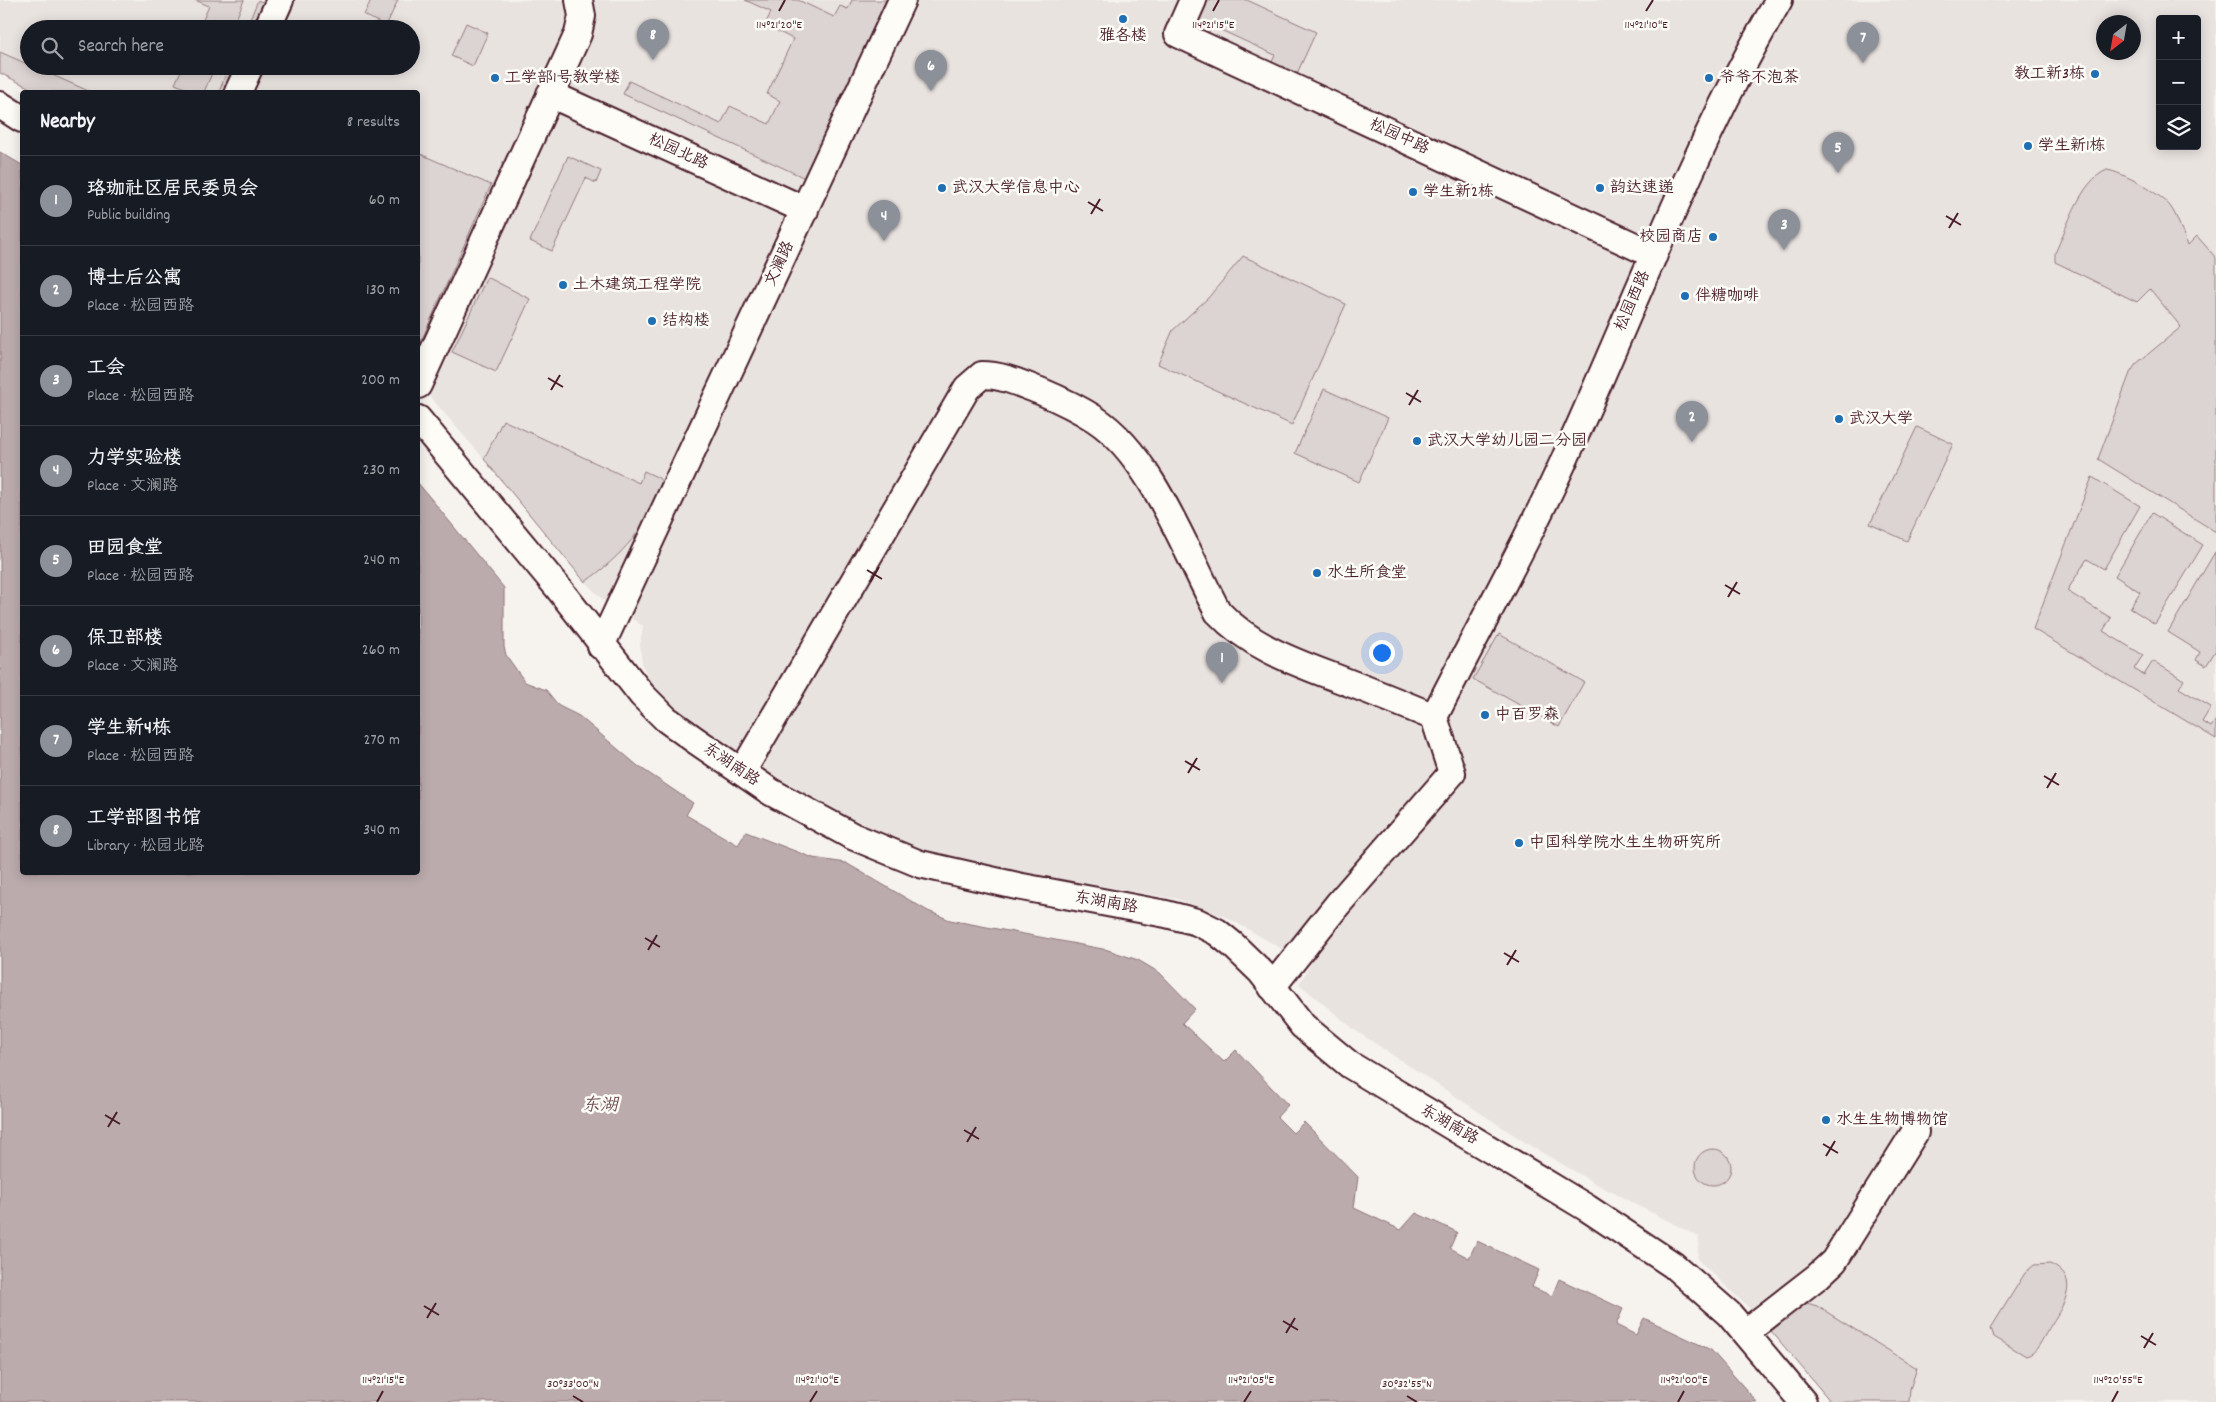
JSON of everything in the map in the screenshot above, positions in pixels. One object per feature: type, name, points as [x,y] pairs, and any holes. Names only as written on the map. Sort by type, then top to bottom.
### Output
[{"type":"street","points":[[271,20],[280,0]]},
{"type":"street","points":[[420,381],[581,25],[582,16],[579,0]]},
{"type":"street","name":"文澜路","points":[[594,636],[656,528],[902,0]]},
{"type":"street","name":"松园中路","points":[[1193,0],[1178,34],[1654,255]]},
{"type":"street","name":"松园西路","points":[[1434,716],[1564,460],[1703,142],[1746,55],[1779,0]]},
{"type":"street","points":[[239,90],[246,75]]},
{"type":"street","name":"松园北路","points":[[550,94],[805,210]]},
{"type":"street","points":[[0,105],[20,118]]},
{"type":"street","points":[[742,772],[967,388],[982,375],[998,375],[1052,396],[1096,419],[1114,435],[1151,481],[1218,612],[1230,625],[1253,641],[1286,658],[1434,716],[1452,773],[1338,904],[1272,987]]},
{"type":"street","name":"东湖南路","points":[[420,421],[559,589],[642,695],[666,719],[771,792],[852,836],[920,864],[1017,886],[1166,914],[1197,922],[1217,932],[1251,960],[1303,1026],[1350,1065],[1587,1208],[1673,1265],[1700,1287],[1746,1332],[1803,1402]]},
{"type":"street","points":[[1746,1332],[1818,1276],[1834,1261],[1915,1132]]},
{"type":"shaded area","points":[[0,0],[2216,0],[2216,1402],[1831,1402],[1767,1325],[1697,1259],[1699,1237],[1596,1184],[1529,1145],[1356,1031],[1299,984],[1310,965],[1228,918],[1177,899],[1019,872],[927,853],[857,825],[779,782],[677,713],[655,692],[642,665],[640,645],[643,626],[604,601],[585,582],[484,459],[420,385],[420,90],[34,90],[0,73]]},
{"type":"shaded area","points":[[195,0],[244,0],[236,20],[203,20],[209,6]]},
{"type":"shaded area","points":[[258,0],[269,5],[263,20],[250,20]]},
{"type":"shaded area","points":[[371,0],[398,0],[389,20],[374,20],[364,15]]},
{"type":"shaded area","points":[[745,0],[798,0],[834,17],[840,6],[848,9],[852,0],[886,0],[805,178],[623,94],[629,81],[721,124],[730,106],[769,124],[780,101],[767,94],[793,39],[765,25],[771,12]]},
{"type":"shaded area","points":[[1205,0],[1247,0],[1316,32],[1294,80],[1269,69],[1275,55],[1212,26],[1205,39],[1190,32]]},
{"type":"shaded area","points":[[466,23],[488,33],[473,66],[451,56]]},
{"type":"shaded area","points":[[0,52],[20,61],[20,75],[52,75],[86,90],[34,90],[0,73]]},
{"type":"shaded area","points":[[179,75],[211,75],[205,90],[190,90],[175,84]]},
{"type":"shaded area","points":[[226,75],[238,75],[231,90],[220,90]]},
{"type":"shaded area","points":[[420,154],[491,185],[420,344]]},
{"type":"shaded area","points":[[568,156],[601,171],[596,183],[586,178],[552,251],[530,241]]},
{"type":"shaded area","points":[[2107,170],[2122,175],[2158,195],[2170,206],[2188,245],[2197,236],[2216,258],[2216,532],[2098,459],[2130,373],[2136,364],[2181,327],[2150,289],[2137,302],[2055,262],[2055,253],[2075,206],[2089,184]]},
{"type":"shaded area","points":[[1243,256],[1346,304],[1292,425],[1158,364],[1173,330],[1208,298]]},
{"type":"shaded area","points":[[487,277],[530,299],[496,372],[452,352]]},
{"type":"shaded area","points":[[1324,389],[1388,418],[1359,482],[1295,453]]},
{"type":"shaded area","points":[[503,420],[639,483],[644,471],[659,478],[664,485],[650,514],[632,540],[610,562],[585,582],[484,459]]},
{"type":"shaded area","points":[[1917,427],[1953,444],[1907,541],[1870,524]]},
{"type":"shaded area","points":[[2092,477],[2140,506],[2104,569],[2087,559],[2067,591],[2111,618],[2103,631],[2143,655],[2134,669],[2144,675],[2153,661],[2184,680],[2179,688],[2211,707],[2202,722],[2211,727],[2216,720],[2216,739],[2033,629]]},
{"type":"shaded area","points":[[2152,513],[2203,545],[2155,624],[2130,608],[2140,592],[2115,576]]},
{"type":"shaded area","points":[[2215,552],[2216,650],[2206,666],[2196,660],[2200,652],[2168,632]]},
{"type":"shaded area","points":[[1499,634],[1584,682],[1559,727],[1473,679]]},
{"type":"shaded area","points":[[1713,1149],[1720,1150],[1726,1154],[1730,1160],[1730,1174],[1726,1180],[1720,1184],[1713,1185],[1706,1184],[1700,1180],[1696,1174],[1695,1167],[1696,1160],[1700,1154],[1706,1150]]},
{"type":"shaded area","points":[[2050,1264],[2066,1278],[2068,1286],[2067,1295],[2059,1313],[2039,1346],[2030,1355],[2026,1356],[1994,1337],[1991,1328],[2025,1273],[2034,1265]]},
{"type":"shaded area","points":[[1807,1303],[1817,1306],[1917,1368],[1910,1389],[1909,1402],[1831,1402],[1766,1325],[1798,1304]]},
{"type":"water","name":"东湖","points":[[0,152],[20,164],[20,875],[420,875],[420,485],[504,588],[504,647],[506,655],[525,682],[546,690],[559,706],[579,716],[638,766],[693,803],[686,815],[738,845],[746,832],[813,858],[846,863],[928,911],[950,920],[1108,950],[1138,960],[1160,973],[1195,1009],[1182,1023],[1224,1062],[1236,1050],[1288,1105],[1277,1117],[1293,1133],[1304,1122],[1358,1177],[1354,1208],[1401,1230],[1416,1213],[1457,1232],[1450,1248],[1469,1258],[1477,1241],[1539,1270],[1532,1287],[1552,1296],[1559,1279],[1623,1309],[1616,1325],[1636,1335],[1644,1318],[1711,1350],[1757,1402],[0,1402]]},
{"type":"place","name":"雅各楼","points":[[1123,19]]},
{"type":"place","name":"工学部图书馆","points":[[653,60]]},
{"type":"place","name":"学生新4栋","points":[[1863,63]]},
{"type":"place","name":"教工新3栋","points":[[2095,74]]},
{"type":"place","name":"工学部1号教学楼","points":[[495,78]]},
{"type":"place","name":"爷爷不泡茶","points":[[1709,78]]},
{"type":"place","name":"保卫部楼","points":[[931,91]]},
{"type":"place","name":"学生新1栋","points":[[2028,146]]},
{"type":"place","name":"田园食堂","points":[[1838,173]]},
{"type":"place","name":"武汉大学信息中心","points":[[942,188]]},
{"type":"place","name":"韵达速递","points":[[1600,188]]},
{"type":"place","name":"学生新2栋","points":[[1413,192]]},
{"type":"place","name":"校园商店","points":[[1713,237]]},
{"type":"place","name":"力学实验楼","points":[[884,241]]},
{"type":"place","name":"工会","points":[[1784,250]]},
{"type":"place","name":"土木建筑工程学院","points":[[563,285]]},
{"type":"place","name":"伴糖咖啡","points":[[1685,296]]},
{"type":"place","name":"结构楼","points":[[652,321]]},
{"type":"place","name":"武汉大学","points":[[1839,419]]},
{"type":"place","name":"武汉大学幼儿园二分园","points":[[1417,441]]},
{"type":"place","name":"博士后公寓","points":[[1692,442]]},
{"type":"place","name":"水生所食堂","points":[[1317,573]]},
{"type":"place","name":"珞珈社区居民委员会","points":[[1222,683]]},
{"type":"place","name":"中百罗森","points":[[1485,715]]},
{"type":"place","name":"中国科学院水生生物研究所","points":[[1519,843]]},
{"type":"place","name":"水生生物博物馆","points":[[1826,1120]]}]
